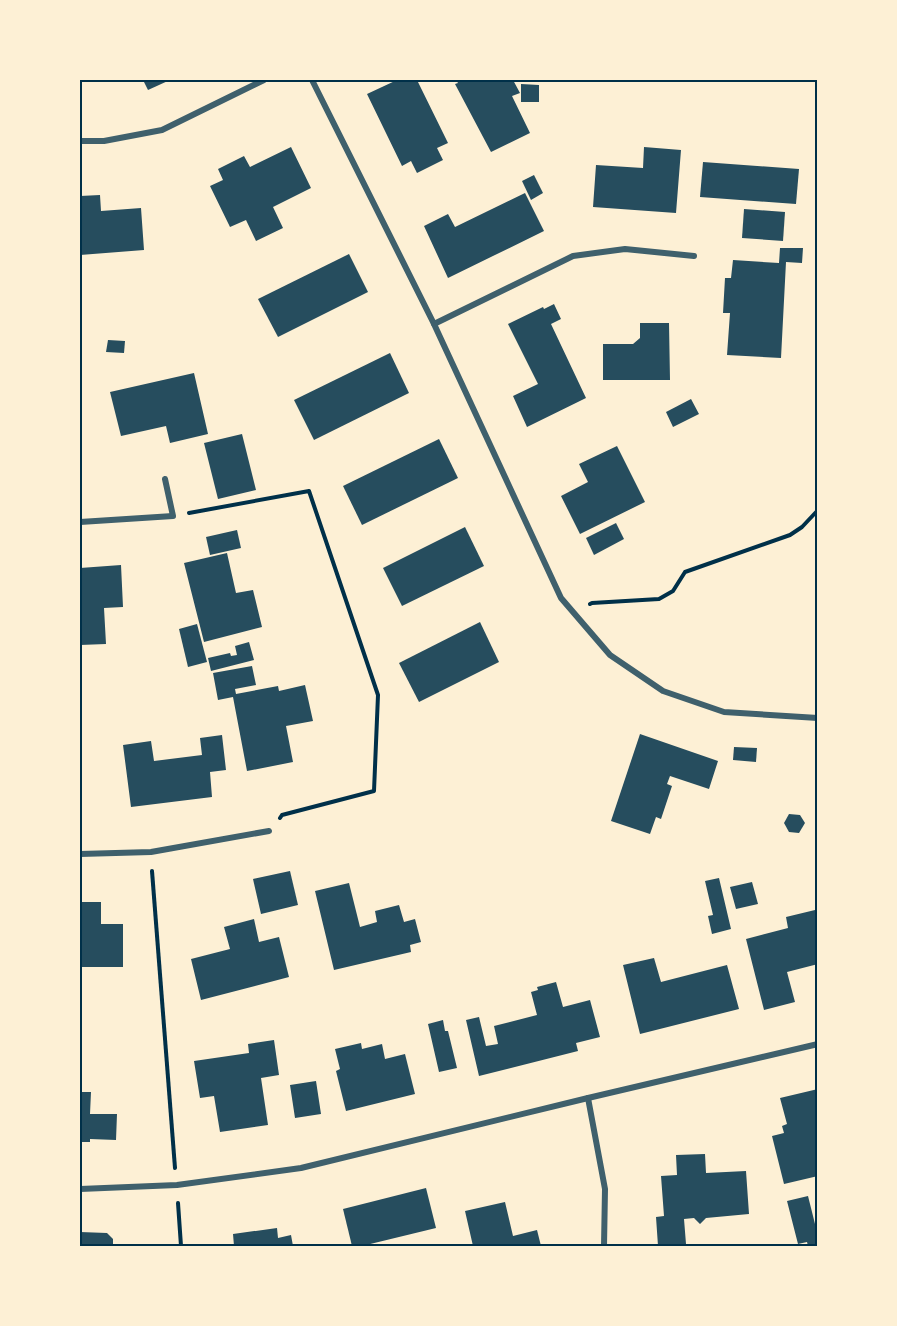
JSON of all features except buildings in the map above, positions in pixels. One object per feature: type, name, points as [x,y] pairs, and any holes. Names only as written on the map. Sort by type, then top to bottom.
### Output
[{"type":"street","points":[[80,141],[105,141],[162,130],[264,80]]},
{"type":"street","points":[[312,80],[434,324],[561,598],[610,655],[663,691],[724,712],[818,718]]},
{"type":"street","points":[[434,324],[573,256],[625,249],[694,256]]},
{"type":"street","points":[[80,522],[173,516],[165,479]]},
{"type":"street","points":[[80,854],[151,852],[269,831]]},
{"type":"street","points":[[80,1189],[177,1185],[301,1168],[818,1044]]},
{"type":"street","points":[[588,1098],[605,1189],[604,1246]]},
{"type":"path","points":[[173,516],[309,491],[378,695],[374,791],[282,815],[269,831]]},
{"type":"path","points":[[577,615],[592,603],[659,599],[673,591],[685,572],[790,535],[802,527],[818,510]]},
{"type":"path","points":[[151,852],[182,1246]]}]
